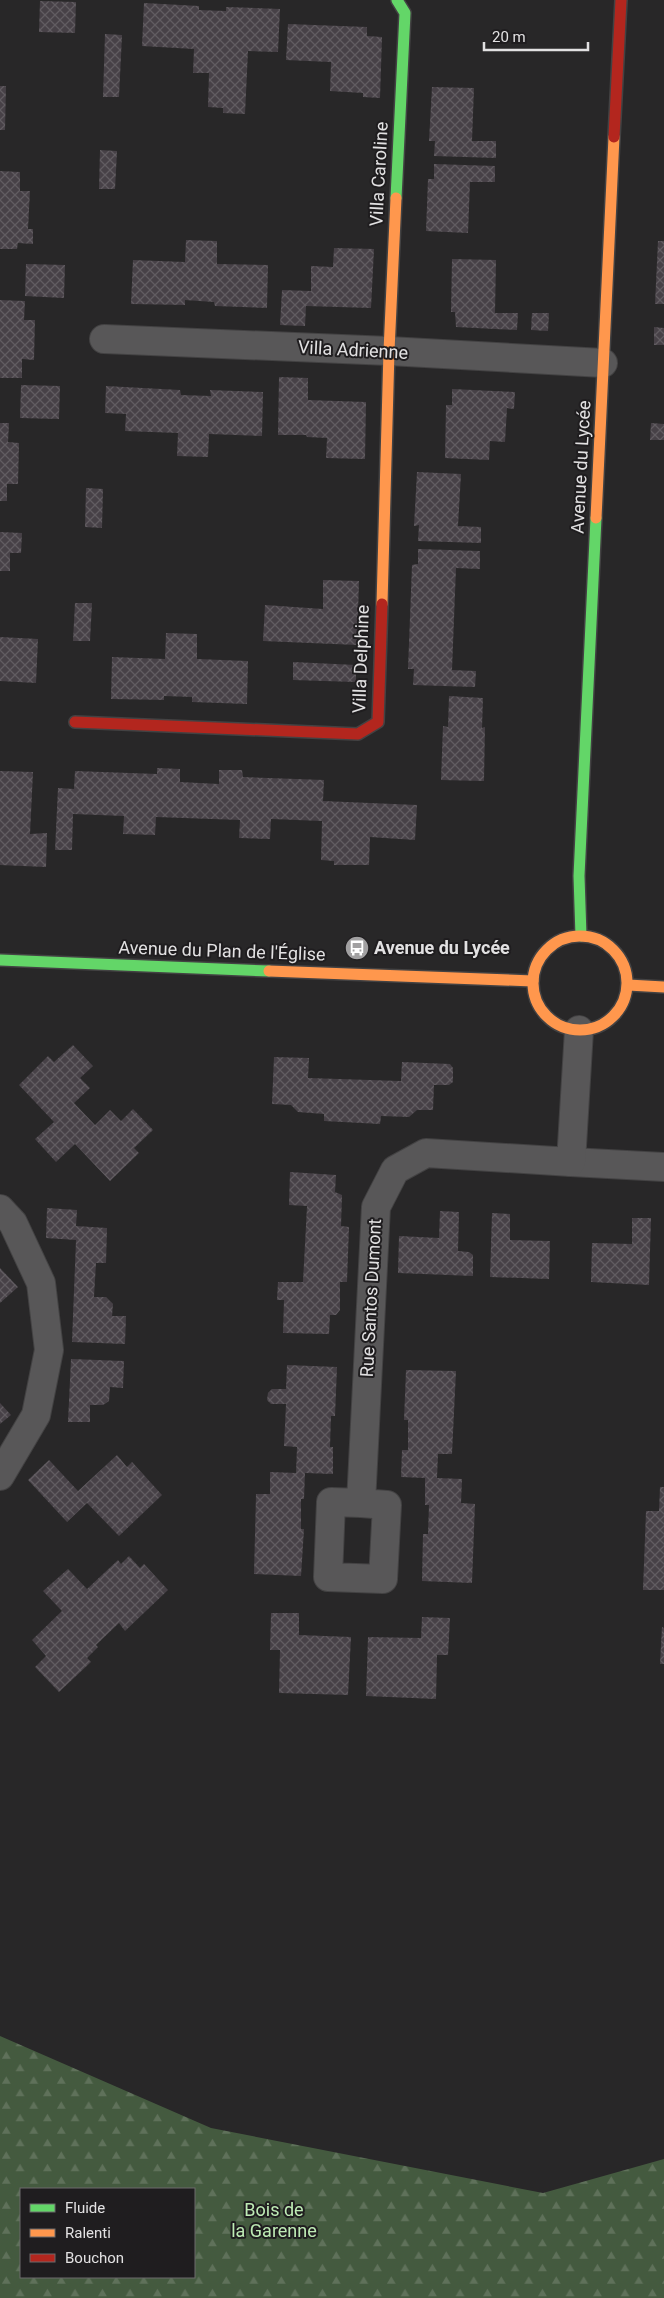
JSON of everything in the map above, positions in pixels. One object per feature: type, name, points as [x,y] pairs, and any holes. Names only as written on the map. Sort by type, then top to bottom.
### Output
[{"type":"street","name":"Villa Caroline","points":[[389,351],[405,13],[397,0]]},
{"type":"street","name":"Avenue du Lycée","points":[[581,936],[579,876],[621,0]]},
{"type":"street","name":"Villa Adrienne","points":[[104,339],[389,351],[603,363]]},
{"type":"street","name":"Villa Delphine","points":[[75,722],[358,734],[378,722],[389,351]]},
{"type":"street","points":[[581,936],[596,938],[609,946],[619,956],[626,970],[628,985],[618,1012],[606,1022],[593,1028],[579,1030],[564,1027],[546,1015],[535,996],[533,981],[536,966],[543,954],[554,944],[567,938],[581,936]]},
{"type":"street","name":"Avenue du Plan de l'Église","points":[[0,960],[533,981]]},
{"type":"street","points":[[628,985],[664,987]]},
{"type":"street","points":[[571,1162],[579,1030]]},
{"type":"street","name":"Rue Santos Dumont","points":[[360,1503],[376,1207],[395,1170],[426,1153],[664,1166]]},
{"type":"street","points":[[0,1209],[13,1223],[41,1283],[49,1350],[36,1415],[0,1476]]},
{"type":"green space","name":"Bois de la Garenne","points":[[0,2036],[211,2128],[543,2193],[664,2159],[664,2298],[0,2298]]},
{"type":"building","points":[[40,1],[76,2],[75,33],[39,32]]},
{"type":"building","points":[[144,3],[199,6],[199,10],[226,11],[226,7],[280,9],[278,52],[248,51],[245,114],[223,113],[223,108],[208,107],[209,73],[193,73],[194,49],[142,46]]},
{"type":"building","points":[[288,24],[367,27],[367,36],[382,37],[380,98],[363,97],[363,93],[330,91],[331,62],[286,60]]},
{"type":"building","points":[[105,34],[122,35],[119,97],[103,97]]},
{"type":"building","points":[[0,86],[6,86],[5,130],[0,130]]},
{"type":"building","points":[[432,87],[474,88],[472,141],[496,141],[496,158],[434,156],[435,141],[429,141]]},
{"type":"building","points":[[100,150],[117,151],[115,189],[99,189]]},
{"type":"building","points":[[434,164],[495,166],[495,182],[470,182],[468,233],[426,231],[428,179],[434,179]]},
{"type":"building","points":[[0,171],[20,172],[20,191],[30,191],[28,229],[33,229],[33,244],[18,243],[17,249],[0,249]]},
{"type":"building","points":[[186,240],[217,241],[217,264],[268,265],[267,308],[215,306],[214,302],[185,300],[185,305],[131,304],[133,260],[185,262]]},
{"type":"building","points":[[658,241],[664,241],[664,304],[655,304]]},
{"type":"building","points":[[334,248],[374,249],[371,308],[306,306],[305,326],[280,325],[282,290],[311,291],[311,266],[333,267]]},
{"type":"building","points":[[452,259],[496,260],[495,313],[518,313],[517,330],[456,327],[455,312],[451,312]]},
{"type":"building","points":[[26,264],[65,265],[64,298],[25,296]]},
{"type":"building","points":[[0,300],[25,301],[24,320],[35,320],[34,360],[22,359],[22,378],[0,378]]},
{"type":"building","points":[[532,313],[549,313],[548,331],[531,330]]},
{"type":"building","points":[[654,327],[664,328],[664,345],[654,345]]},
{"type":"building","points":[[279,377],[308,378],[308,400],[366,402],[365,459],[326,458],[327,438],[307,437],[306,435],[278,435]]},
{"type":"building","points":[[21,385],[60,386],[59,419],[20,418]]},
{"type":"building","points":[[106,386],[180,390],[181,395],[211,396],[210,390],[263,392],[262,436],[209,434],[208,457],[177,456],[178,433],[125,431],[126,414],[105,413]]},
{"type":"building","points":[[452,389],[515,392],[514,409],[507,408],[505,442],[490,441],[489,460],[445,458],[446,405],[452,405]]},
{"type":"building","points":[[0,423],[9,423],[8,442],[19,443],[18,484],[7,484],[7,501],[0,501]]},
{"type":"building","points":[[651,423],[664,424],[664,440],[650,440]]},
{"type":"building","points":[[417,472],[461,474],[458,526],[481,527],[481,543],[418,541],[419,525],[414,526]]},
{"type":"building","points":[[86,488],[103,489],[102,528],[85,527]]},
{"type":"building","points":[[0,532],[22,533],[21,553],[10,553],[10,571],[0,571]]},
{"type":"building","points":[[418,549],[480,551],[480,569],[456,568],[452,670],[476,671],[475,687],[413,685],[414,669],[408,669],[412,565],[418,564]]},
{"type":"building","points":[[323,580],[359,581],[357,645],[263,641],[265,605],[323,609]]},
{"type":"building","points":[[75,603],[92,603],[90,641],[73,641]]},
{"type":"building","points":[[166,633],[197,634],[197,659],[248,661],[247,704],[192,702],[192,697],[164,696],[164,700],[111,699],[112,657],[165,659]]},
{"type":"building","points":[[0,637],[38,639],[36,683],[0,681]]},
{"type":"building","points":[[293,662],[356,665],[356,682],[293,680]]},
{"type":"building","points":[[449,696],[483,698],[482,728],[485,727],[484,781],[441,780],[443,726],[448,727]]},
{"type":"building","points":[[157,768],[180,769],[180,782],[219,784],[219,770],[242,770],[243,777],[324,780],[323,801],[417,805],[415,840],[370,837],[369,865],[334,865],[334,861],[321,860],[322,821],[271,819],[270,839],[239,838],[240,820],[156,817],[155,835],[123,834],[124,816],[73,814],[72,850],[55,850],[58,788],[74,789],[75,771],[157,774]]},
{"type":"building","points":[[0,771],[33,772],[30,834],[47,833],[46,867],[0,865]]},
{"type":"building","points":[[73,1045],[93,1066],[80,1078],[90,1088],[74,1103],[95,1125],[110,1110],[121,1121],[133,1109],[153,1130],[134,1148],[139,1153],[110,1181],[75,1144],[56,1162],[35,1139],[54,1122],[19,1085],[48,1056],[54,1062]]},
{"type":"building","points":[[274,1057],[309,1058],[308,1078],[401,1081],[402,1062],[450,1064],[453,1068],[453,1082],[449,1085],[434,1085],[433,1110],[417,1110],[409,1117],[381,1116],[380,1124],[324,1121],[324,1114],[298,1112],[291,1105],[272,1104]]},
{"type":"building","points":[[290,1172],[336,1175],[335,1192],[342,1195],[341,1226],[349,1227],[347,1282],[340,1282],[340,1310],[336,1315],[330,1315],[329,1334],[283,1333],[284,1300],[277,1300],[278,1282],[303,1282],[307,1206],[289,1205]]},
{"type":"building","points":[[47,1208],[77,1210],[76,1226],[107,1228],[106,1263],[96,1263],[94,1297],[106,1297],[113,1304],[112,1316],[126,1316],[125,1344],[72,1342],[76,1240],[46,1238]]},
{"type":"building","points":[[440,1211],[459,1212],[458,1251],[469,1252],[473,1255],[473,1276],[398,1273],[399,1236],[439,1238]]},
{"type":"building","points":[[492,1213],[510,1214],[510,1240],[550,1241],[549,1279],[490,1277]]},
{"type":"building","points":[[632,1218],[651,1218],[649,1285],[591,1282],[592,1243],[632,1244]]},
{"type":"building","points":[[0,1268],[18,1287],[0,1303]]},
{"type":"building","points":[[71,1359],[124,1361],[123,1388],[110,1387],[109,1401],[103,1405],[90,1405],[90,1422],[68,1422]]},
{"type":"building","points":[[287,1365],[337,1367],[335,1416],[331,1416],[330,1447],[333,1447],[333,1474],[305,1473],[304,1499],[301,1499],[301,1529],[304,1529],[301,1576],[254,1574],[256,1494],[270,1494],[270,1472],[296,1473],[297,1447],[284,1446],[286,1404],[271,1404],[267,1400],[268,1393],[272,1389],[286,1389]]},
{"type":"building","points":[[406,1370],[456,1371],[452,1454],[438,1454],[437,1478],[462,1479],[461,1503],[475,1504],[472,1583],[422,1581],[423,1534],[428,1534],[429,1505],[425,1505],[425,1478],[401,1477],[402,1450],[408,1450],[408,1420],[404,1420]]},
{"type":"building","points":[[0,1403],[11,1415],[0,1424]]},
{"type":"building","points":[[117,1455],[127,1467],[132,1462],[162,1495],[119,1536],[87,1503],[67,1522],[28,1480],[49,1460],[78,1491]]},
{"type":"building","points":[[660,1487],[664,1487],[664,1590],[643,1590],[646,1511],[659,1511]]},
{"type":"building","points":[[129,1556],[140,1568],[144,1564],[168,1590],[125,1631],[119,1623],[96,1645],[98,1647],[87,1658],[91,1662],[59,1692],[35,1667],[46,1656],[32,1640],[62,1611],[43,1591],[68,1569],[87,1589],[118,1560],[121,1564]]},
{"type":"building","points":[[271,1613],[299,1613],[299,1635],[351,1637],[348,1695],[279,1693],[280,1650],[270,1650]]},
{"type":"building","points":[[422,1617],[450,1618],[448,1655],[437,1655],[436,1699],[366,1696],[368,1637],[421,1638]]},
{"type":"building","points":[[662,1627],[664,1628],[664,1664],[660,1664]]},
{"type":"traffic: fast","points":[[396,198],[405,13],[397,0]]},
{"type":"traffic: fast","points":[[581,936],[579,876],[596,518]]},
{"type":"traffic: fast","points":[[0,960],[269,971]]},
{"type":"traffic: slow","points":[[596,518],[614,137]]},
{"type":"traffic: slow","points":[[382,604],[389,351],[396,198]]},
{"type":"traffic: slow","points":[[580,936],[598,940],[613,950],[623,965],[627,983],[623,1001],[613,1016],[598,1026],[580,1030],[562,1026],[547,1016],[537,1001],[533,983],[537,965],[547,950],[562,940],[580,936]]},
{"type":"traffic: slow","points":[[269,971],[533,981]]},
{"type":"traffic: slow","points":[[628,985],[664,987]]},
{"type":"traffic: jam","points":[[614,137],[621,0]]},
{"type":"traffic: jam","points":[[75,722],[358,734],[378,722],[382,604]]},
{"type":"place","name":"Avenue du Lycée","points":[[357,948]]}]
